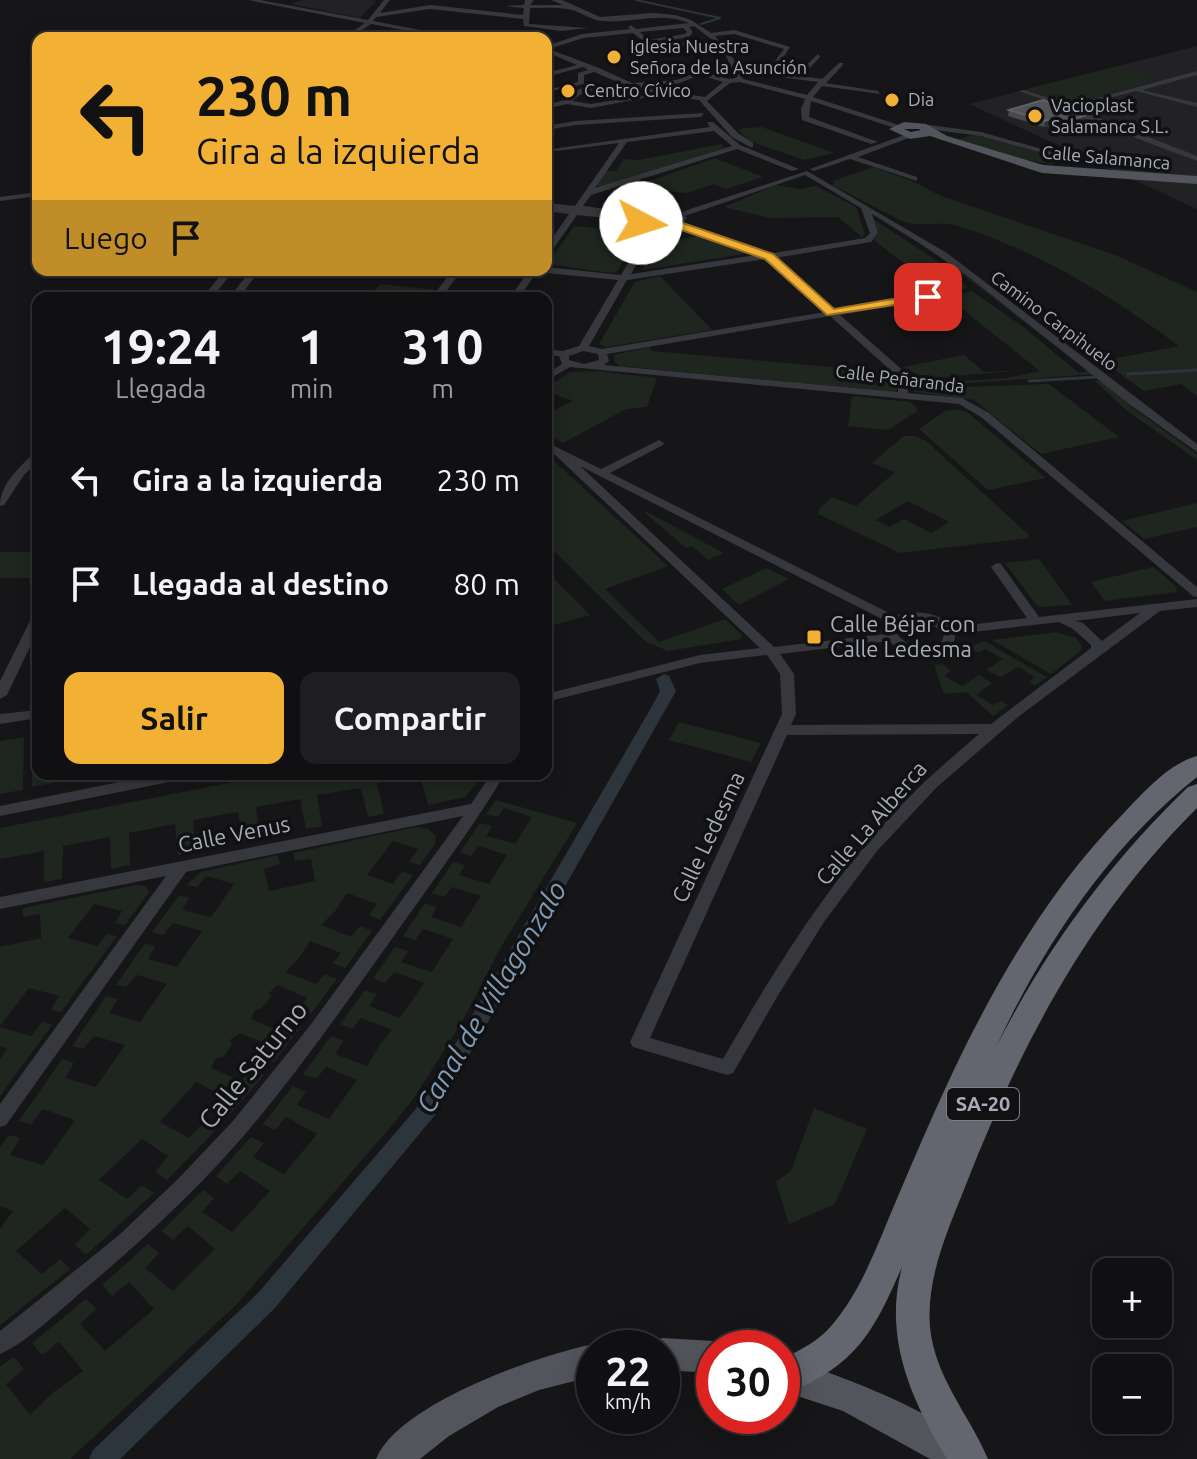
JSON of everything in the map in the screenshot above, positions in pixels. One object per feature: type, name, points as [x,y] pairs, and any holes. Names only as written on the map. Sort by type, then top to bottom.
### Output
[{"type":"highway","name":"SA-20","points":[[800,1367],[842,1341],[858,1317],[889,1257],[944,1127],[997,1014],[1055,915],[1117,837],[1147,805],[1197,764]]},
{"type":"highway","name":"SA-20","points":[[969,1459],[934,1402],[916,1349],[912,1309],[917,1271],[968,1137],[1022,1022],[1083,923],[1126,864],[1197,793]]},
{"type":"main road","points":[[897,129],[922,131]]},
{"type":"main road","name":"Calle Salamanca","points":[[922,131],[1029,166],[1093,176],[1197,182]]},
{"type":"main road","points":[[393,1459],[452,1413],[506,1387],[576,1363]]},
{"type":"main road","points":[[800,1379],[850,1395],[913,1427],[961,1459]]},
{"type":"street","points":[[251,0],[355,20],[436,8],[526,17]]},
{"type":"street","points":[[354,32],[376,16],[387,0]]},
{"type":"street","points":[[436,8],[444,0]]},
{"type":"street","points":[[531,0],[525,6],[526,25],[585,32],[634,32],[696,25]]},
{"type":"street","points":[[552,54],[662,94],[705,98],[736,82],[733,64],[713,34],[696,25],[665,15],[595,18],[554,0]]},
{"type":"street","points":[[458,20],[473,13],[480,5]]},
{"type":"street","points":[[507,6],[571,7]]},
{"type":"street","points":[[376,16],[422,32]]},
{"type":"street","points":[[623,17],[634,32],[647,42],[719,43]]},
{"type":"street","points":[[552,48],[585,32],[595,18]]},
{"type":"street","points":[[432,32],[447,25]]},
{"type":"street","points":[[668,42],[687,36],[690,32],[685,26]]},
{"type":"street","points":[[559,29],[576,37]]},
{"type":"street","points":[[657,29],[668,42]]},
{"type":"street","points":[[713,34],[734,32],[788,48],[768,74],[878,93]]},
{"type":"street","points":[[552,40],[559,42]]},
{"type":"street","points":[[797,78],[818,56]]},
{"type":"street","points":[[733,64],[774,67]]},
{"type":"street","points":[[841,64],[807,98],[803,107],[807,120],[874,142]]},
{"type":"street","points":[[552,73],[585,65]]},
{"type":"street","points":[[552,105],[567,101],[597,69]]},
{"type":"street","name":"Calle Salamanca","points":[[679,82],[700,73],[835,105],[922,131],[947,128],[1048,152]]},
{"type":"street","points":[[1078,110],[1081,105],[1194,75]]},
{"type":"street","points":[[552,88],[583,83],[679,82],[685,97],[701,115],[737,147],[803,169],[922,131]]},
{"type":"street","points":[[552,90],[567,101],[587,106],[662,94]]},
{"type":"street","points":[[1135,90],[1197,105]]},
{"type":"street","points":[[1022,91],[1078,110],[1086,116],[1197,159]]},
{"type":"street","points":[[705,98],[742,141],[803,169]]},
{"type":"street","points":[[622,101],[635,120]]},
{"type":"street","name":"Calle Salamanca","points":[[835,105],[897,129]]},
{"type":"street","points":[[587,106],[596,122]]},
{"type":"street","points":[[552,127],[701,115]]},
{"type":"street","points":[[552,154],[556,149],[715,129]]},
{"type":"street","points":[[552,372],[583,348],[654,227],[874,142],[897,129]]},
{"type":"street","points":[[552,244],[625,140]]},
{"type":"street","points":[[552,146],[556,149]]},
{"type":"street","points":[[588,193],[737,147]]},
{"type":"street","points":[[849,156],[914,179]]},
{"type":"street","name":"Camino Carpihuelo","points":[[803,169],[946,256],[1039,325],[1144,413],[1197,449]]},
{"type":"street","points":[[0,199],[32,195]]},
{"type":"street","points":[[552,271],[624,278],[868,240],[874,233],[865,207]]},
{"type":"street","points":[[552,208],[640,217],[654,227]]},
{"type":"street","points":[[640,217],[654,210],[769,257],[903,376],[903,395]]},
{"type":"street","points":[[212,292],[225,276]]},
{"type":"street","points":[[239,292],[251,276]]},
{"type":"street","points":[[441,292],[453,276]]},
{"type":"street","points":[[591,367],[603,356],[928,297]]},
{"type":"street","points":[[583,348],[603,356]]},
{"type":"street","name":"Calle Peñaranda","points":[[552,354],[591,367],[903,395],[971,405],[1197,593]]},
{"type":"street","name":"Calle Peñaranda","points":[[603,356],[628,370]]},
{"type":"street","points":[[601,473],[659,443]]},
{"type":"street","points":[[552,448],[895,621]]},
{"type":"street","name":"Calle Ledesma","points":[[552,448],[771,651],[781,663],[790,685],[789,714],[639,1042],[727,1068]]},
{"type":"street","points":[[0,503],[32,461]]},
{"type":"street","points":[[623,513],[637,503],[652,499]]},
{"type":"street","points":[[997,567],[1036,622]]},
{"type":"street","points":[[949,631],[1197,603]]},
{"type":"street","name":"Calle La Alberca","points":[[727,1068],[790,959],[835,895],[892,826],[967,751],[1157,607]]},
{"type":"street","points":[[924,616],[942,624],[949,631],[950,640],[945,646],[928,652],[910,650],[892,637],[890,628],[895,621],[905,617],[924,616]]},
{"type":"street","points":[[1060,619],[1087,633],[1098,644],[1098,651]]},
{"type":"street","points":[[0,695],[32,629]]},
{"type":"street","points":[[552,696],[674,664],[892,637]]},
{"type":"street","points":[[552,703],[562,693]]},
{"type":"street","points":[[0,719],[32,715]]},
{"type":"street","points":[[947,729],[960,737],[967,751]]},
{"type":"street","points":[[782,730],[994,729]]},
{"type":"street","points":[[0,811],[154,780]]},
{"type":"street","name":"Calle Saturno","points":[[0,1344],[49,1308],[128,1239],[179,1192],[239,1128],[290,1064],[494,780]]},
{"type":"street","name":"Calle Venus","points":[[0,903],[477,808]]},
{"type":"street","points":[[0,1119],[181,867]]},
{"type":"shaded area","points":[[302,0],[376,1],[360,18],[291,4]]},
{"type":"shaded area","points":[[1197,46],[1197,209],[969,104]]},
{"type":"shaded area","points":[[1118,66],[1159,79],[1070,103],[1027,89]]},
{"type":"shaded area","points":[[762,127],[834,153],[804,160],[749,141],[738,129]]},
{"type":"shaded area","points":[[942,134],[960,139],[975,134],[1038,151],[1057,162],[1051,164],[1010,157]]},
{"type":"shaded area","points":[[721,144],[724,148],[603,188],[596,185],[606,171],[616,171],[624,159],[639,160]]},
{"type":"shaded area","points":[[715,158],[763,177],[726,189],[714,184],[687,193],[632,187]]},
{"type":"shaded area","points":[[873,167],[941,196],[1115,255],[1197,292],[1197,396],[1181,384],[1144,391],[1102,361],[1179,346],[1073,277],[1017,248],[958,226],[904,222],[832,185],[835,183],[833,181]]},
{"type":"shaded area","points":[[776,185],[800,189],[816,186],[856,207],[865,234],[862,237],[838,217],[769,218],[724,207]]},
{"type":"shaded area","points":[[873,219],[942,264],[968,288],[947,292],[935,288],[874,240],[878,233]]},
{"type":"shaded area","points":[[886,221],[944,257],[1095,374],[942,385],[912,384],[1006,378],[1040,371],[952,301],[951,295],[972,291],[1022,326],[1079,373],[1088,371],[940,257]]},
{"type":"shaded area","points":[[574,226],[609,229],[637,240],[617,271],[612,273],[552,265],[552,257]]},
{"type":"shaded area","points":[[700,236],[750,253],[642,270],[659,242]]},
{"type":"shaded area","points":[[660,276],[712,330],[606,347],[599,344],[635,282]]},
{"type":"shaded area","points":[[381,284],[434,290],[432,292],[373,292]]},
{"type":"shaded area","points":[[649,347],[652,351],[887,372],[899,382],[896,392],[620,366],[614,361],[614,355]]},
{"type":"shaded area","points":[[964,355],[984,372],[1028,370],[931,378],[903,367]]},
{"type":"shaded area","points":[[597,371],[657,378],[647,407],[626,409],[563,443],[552,437],[552,411],[573,401],[552,393],[552,384],[570,372]]},
{"type":"shaded area","points":[[1101,380],[1134,409],[1197,454],[1197,460],[1126,410],[1095,381]]},
{"type":"shaded area","points":[[1049,384],[1119,437],[1041,454],[974,400],[911,389]]},
{"type":"shaded area","points":[[852,396],[909,402],[916,406],[917,411],[888,430],[848,426]]},
{"type":"shaded area","points":[[957,409],[967,412],[1046,478],[988,490],[919,429],[945,411]]},
{"type":"shaded area","points":[[904,436],[915,436],[926,441],[1029,538],[900,553],[818,514],[819,509],[832,497],[856,506],[895,472],[872,463]],"holes":[[[908,501],[949,522],[931,533],[904,519],[889,527],[876,520]]]},
{"type":"shaded area","points":[[552,460],[668,566],[605,589],[659,642],[725,619],[742,635],[741,639],[668,651],[646,642],[552,549]]},
{"type":"shaded area","points":[[1197,503],[1197,527],[1144,539],[1122,521]]},
{"type":"shaded area","points":[[644,512],[724,553],[708,560],[692,546],[686,548]]},
{"type":"shaded area","points":[[0,552],[32,552],[32,578],[0,578]]},
{"type":"shaded area","points":[[1039,559],[1072,605],[1038,607],[1005,563]]},
{"type":"shaded area","points":[[1153,567],[1177,587],[1176,592],[1105,601],[1091,582]]},
{"type":"shaded area","points":[[766,568],[789,579],[739,605],[722,589]]},
{"type":"shaded area","points":[[552,577],[590,615],[552,625]]},
{"type":"shaded area","points":[[1056,632],[1076,638],[1082,646],[1081,651],[1051,674],[992,640]]},
{"type":"shaded area","points":[[984,641],[1047,677],[1035,686],[1029,682],[1035,677],[1018,667],[1001,677],[986,670],[1003,659],[985,649],[978,653],[969,647]]},
{"type":"shaded area","points":[[943,664],[950,671],[944,676],[962,686],[979,675],[992,683],[976,695],[993,705],[1001,701],[1008,705],[993,716],[966,692],[944,694],[934,665]]},
{"type":"shaded area","points":[[679,722],[761,743],[751,762],[669,740]]},
{"type":"shaded area","points":[[31,727],[32,780],[68,780],[32,787]]},
{"type":"shaded area","points":[[24,737],[23,790],[0,794],[0,741]]},
{"type":"shaded area","points":[[244,780],[395,780],[377,783],[384,814],[368,817],[361,788],[317,795],[322,826],[306,829],[300,799],[256,807],[260,839],[242,842],[238,812],[193,820],[195,852],[178,855],[175,824],[129,833],[130,865],[111,869],[110,837],[63,846],[62,879],[44,882],[44,851],[0,859],[0,828]]},
{"type":"shaded area","points":[[421,780],[467,780],[477,783],[465,797],[428,805]]},
{"type":"shaded area","points":[[496,800],[577,823],[416,1095],[236,1305],[70,1459],[0,1459],[0,1367],[14,1357],[24,1369],[6,1384],[30,1415],[55,1391],[83,1371],[59,1342],[42,1355],[32,1343],[86,1299],[96,1309],[80,1324],[105,1351],[154,1309],[129,1282],[112,1296],[102,1285],[148,1244],[159,1253],[145,1268],[173,1291],[215,1249],[188,1226],[173,1240],[162,1231],[203,1190],[214,1198],[202,1212],[232,1232],[270,1191],[240,1171],[227,1184],[216,1176],[251,1137],[264,1143],[253,1157],[284,1174],[317,1134],[286,1117],[275,1130],[263,1124],[293,1086],[306,1092],[297,1105],[329,1119],[357,1080],[326,1067],[316,1079],[303,1074],[331,1036],[344,1041],[335,1054],[367,1066],[392,1030],[361,1018],[352,1029],[340,1024],[365,990],[377,994],[369,1006],[400,1018],[424,983],[394,972],[385,983],[373,978],[395,947],[408,951],[401,962],[432,972],[453,939],[423,929],[415,940],[403,936],[425,903],[437,907],[431,917],[461,927],[481,896],[452,887],[444,897],[432,893],[453,862],[465,865],[459,875],[489,884],[507,855],[478,846],[471,856],[460,852],[480,823],[492,826],[486,836],[515,844],[532,817],[504,808],[498,817],[486,814]]},
{"type":"shaded area","points":[[416,827],[427,828],[436,836],[435,844],[420,865],[409,862],[418,849],[393,841],[367,875],[393,884],[402,871],[413,875],[380,920],[369,915],[377,904],[347,893],[321,925],[351,937],[360,926],[372,931],[345,968],[333,963],[341,953],[310,941],[285,972],[316,984],[325,974],[337,979],[311,1014],[299,1009],[307,998],[278,985],[269,993],[271,997],[262,1008],[255,1010],[251,1019],[280,1031],[290,1020],[302,1025],[274,1062],[261,1057],[270,1045],[240,1033],[230,1040],[232,1045],[223,1057],[216,1058],[211,1068],[241,1081],[252,1070],[264,1075],[227,1118],[214,1111],[225,1097],[196,1082],[160,1122],[189,1138],[203,1124],[215,1131],[167,1180],[155,1172],[168,1156],[142,1139],[99,1180],[127,1199],[142,1185],[154,1193],[86,1255],[75,1245],[90,1229],[65,1208],[16,1251],[42,1274],[60,1259],[70,1269],[0,1325],[0,1229],[13,1211],[0,1206],[0,1147],[9,1135],[20,1138],[10,1155],[43,1165],[75,1120],[43,1109],[31,1124],[19,1121],[62,1059],[74,1063],[65,1078],[96,1087],[125,1045],[94,1036],[83,1049],[72,1046],[106,996],[118,999],[109,1013],[140,1022],[167,984],[137,975],[126,987],[116,985],[145,943],[155,946],[148,959],[177,967],[202,931],[173,923],[163,935],[152,932],[179,895],[189,898],[182,910],[211,917],[234,884],[206,876],[197,887],[186,885],[201,872],[278,855],[280,864],[264,869],[269,891],[315,881],[311,859],[295,861],[293,853]]},
{"type":"shaded area","points":[[136,885],[146,886],[149,892],[125,925],[115,923],[122,911],[94,904],[68,938],[97,946],[107,934],[117,936],[61,1012],[51,1010],[59,996],[29,988],[0,1026],[0,947],[41,938],[40,914],[23,917],[23,908]]},
{"type":"shaded area","points":[[42,1022],[52,1025],[0,1096],[0,1059],[7,1049],[0,1046],[0,1027],[31,1036]]},
{"type":"shaded area","points":[[814,1108],[867,1129],[835,1204],[789,1224],[776,1182],[791,1171]]},
{"type":"building","points":[[1043,100],[1084,116],[1062,123],[1009,110]]},
{"type":"waterway","points":[[636,0],[720,18],[701,24]]},
{"type":"waterway","name":"Canal de Villagonzalo","points":[[1128,374],[1197,370]]},
{"type":"waterway","name":"Canal de Villagonzalo","points":[[1029,381],[1097,377]]},
{"type":"waterway","name":"Canal de Villagonzalo","points":[[102,1459],[266,1301],[428,1109],[659,708],[668,691],[664,679]]},
{"type":"place","name":"Iglesia Nuestra Señora de la Asunción","points":[[614,57]]},
{"type":"place","name":"Centro Cívico","points":[[568,91]]},
{"type":"place","name":"Dia","points":[[892,100]]},
{"type":"place","name":"Vacioplast Salamanca S.L.","points":[[1035,116]]},
{"type":"place","name":"Calle Béjar con Calle Ledesma","points":[[814,637]]},
{"type":"route","points":[[641,223],[654,227],[677,225],[769,257],[832,313],[928,297]]}]
